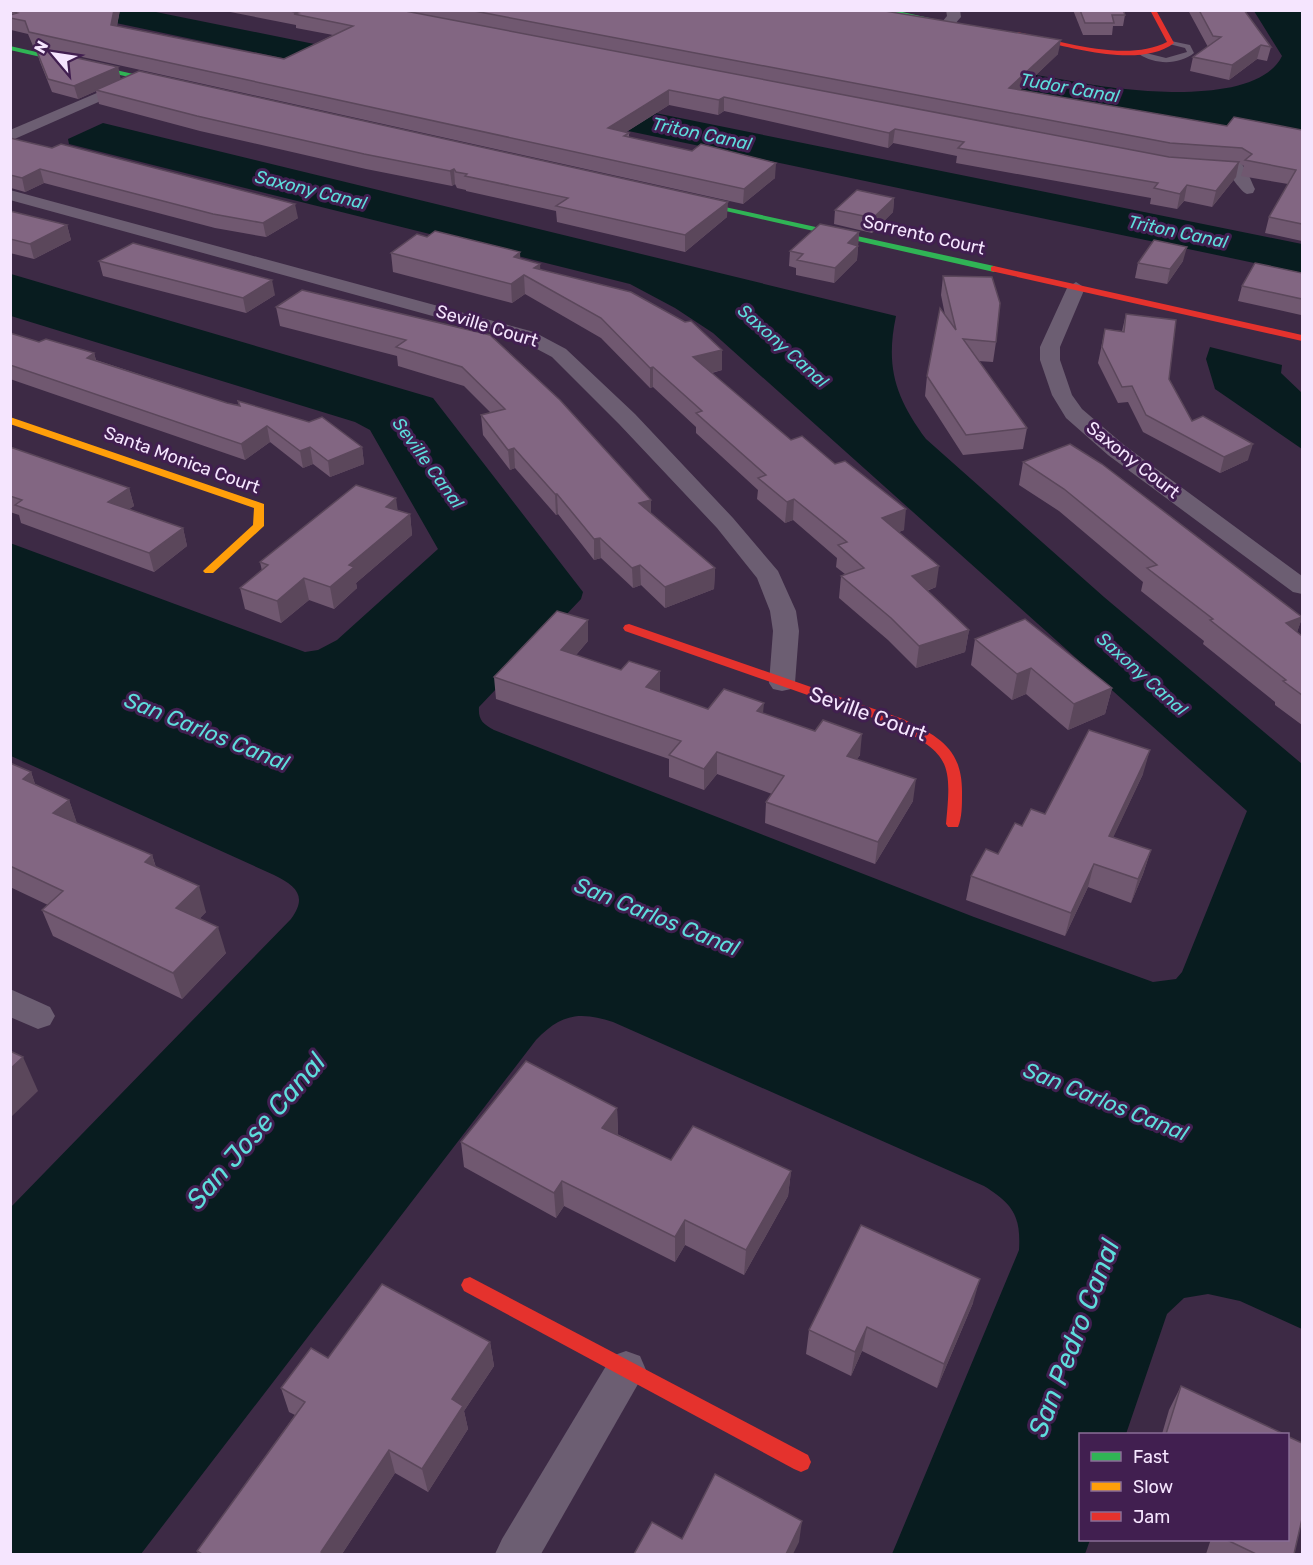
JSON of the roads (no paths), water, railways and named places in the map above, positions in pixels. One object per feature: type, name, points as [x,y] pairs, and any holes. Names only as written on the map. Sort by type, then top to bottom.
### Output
[{"type":"street","points":[[879,10],[954,19]]},
{"type":"street","points":[[1005,32],[1142,54],[1166,50],[1171,43],[1154,10]]},
{"type":"street","points":[[10,48],[188,88]]},
{"type":"street","points":[[10,136],[141,78]]},
{"type":"street","points":[[1228,166],[1247,189]]},
{"type":"street","name":"Seville Court","points":[[10,195],[526,336],[545,344],[627,419],[725,523],[769,576],[783,611],[786,631],[782,683]]},
{"type":"street","name":"Sorrento Court","points":[[667,196],[1302,338]]},
{"type":"street","name":"Saxony Court","points":[[1076,288],[1050,347],[1054,377],[1074,413],[1116,450],[1302,587]]},
{"type":"street","name":"Santa Monica Court","points":[[10,420],[260,506],[258,526],[209,571]]},
{"type":"street","name":"Seville Court","points":[[629,628],[898,722],[937,740],[951,755],[958,775],[953,824]]},
{"type":"street","points":[[470,1285],[801,1462]]},
{"type":"street","points":[[517,1554],[626,1370]]},
{"type":"lane","points":[[1142,54],[1163,61],[1191,53],[1188,46],[1171,43]]},
{"type":"water","name":"Triton Canal","points":[[59,11],[151,11],[1302,244],[1302,273]]},
{"type":"water","name":"Tudor Canal","points":[[669,11],[1094,85],[1167,92],[1224,89],[1249,82],[1269,72],[1282,56],[1254,11],[1302,11],[1302,141],[837,58]]},
{"type":"water","points":[[103,123],[896,316],[892,351],[896,382],[907,410],[926,439],[1104,597],[1302,764],[1302,1329],[1240,1301],[1208,1294],[1184,1298],[1167,1314],[1126,1433],[1079,1433],[1079,1541],[1090,1541],[1085,1554],[892,1554],[1019,1250],[1018,1228],[1008,1205],[984,1186],[613,1022],[580,1016],[562,1020],[536,1040],[141,1554],[11,1554],[11,1207],[291,919],[299,904],[299,898],[294,888],[274,875],[11,756],[10,543],[305,652],[318,650],[337,640],[438,549],[370,430],[355,422],[11,316],[11,274],[433,398],[583,592],[581,599],[479,707],[482,721],[494,730],[974,917],[1153,982],[1176,979],[1182,972],[1247,811],[713,333],[675,308],[630,284],[69,144],[68,139]]},
{"type":"water","points":[[1210,347],[1282,365],[1281,373],[1302,393],[1302,449],[1215,389],[1206,359]]},
{"type":"water label","name":"Saxony Canal","points":[[311,190]]},
{"type":"water label","name":"Saxony Canal","points":[[783,346]]},
{"type":"water label","name":"Seville Canal","points":[[428,463]]},
{"type":"water label","name":"Saxony Canal","points":[[1142,674]]},
{"type":"water label","name":"San Carlos Canal","points":[[207,731]]},
{"type":"water label","name":"San Carlos Canal","points":[[657,916]]},
{"type":"water label","name":"San Carlos Canal","points":[[1106,1101]]},
{"type":"water label","name":"San Jose Canal","points":[[256,1131]]},
{"type":"water label","name":"San Pedro Canal","points":[[1074,1338]]}]
